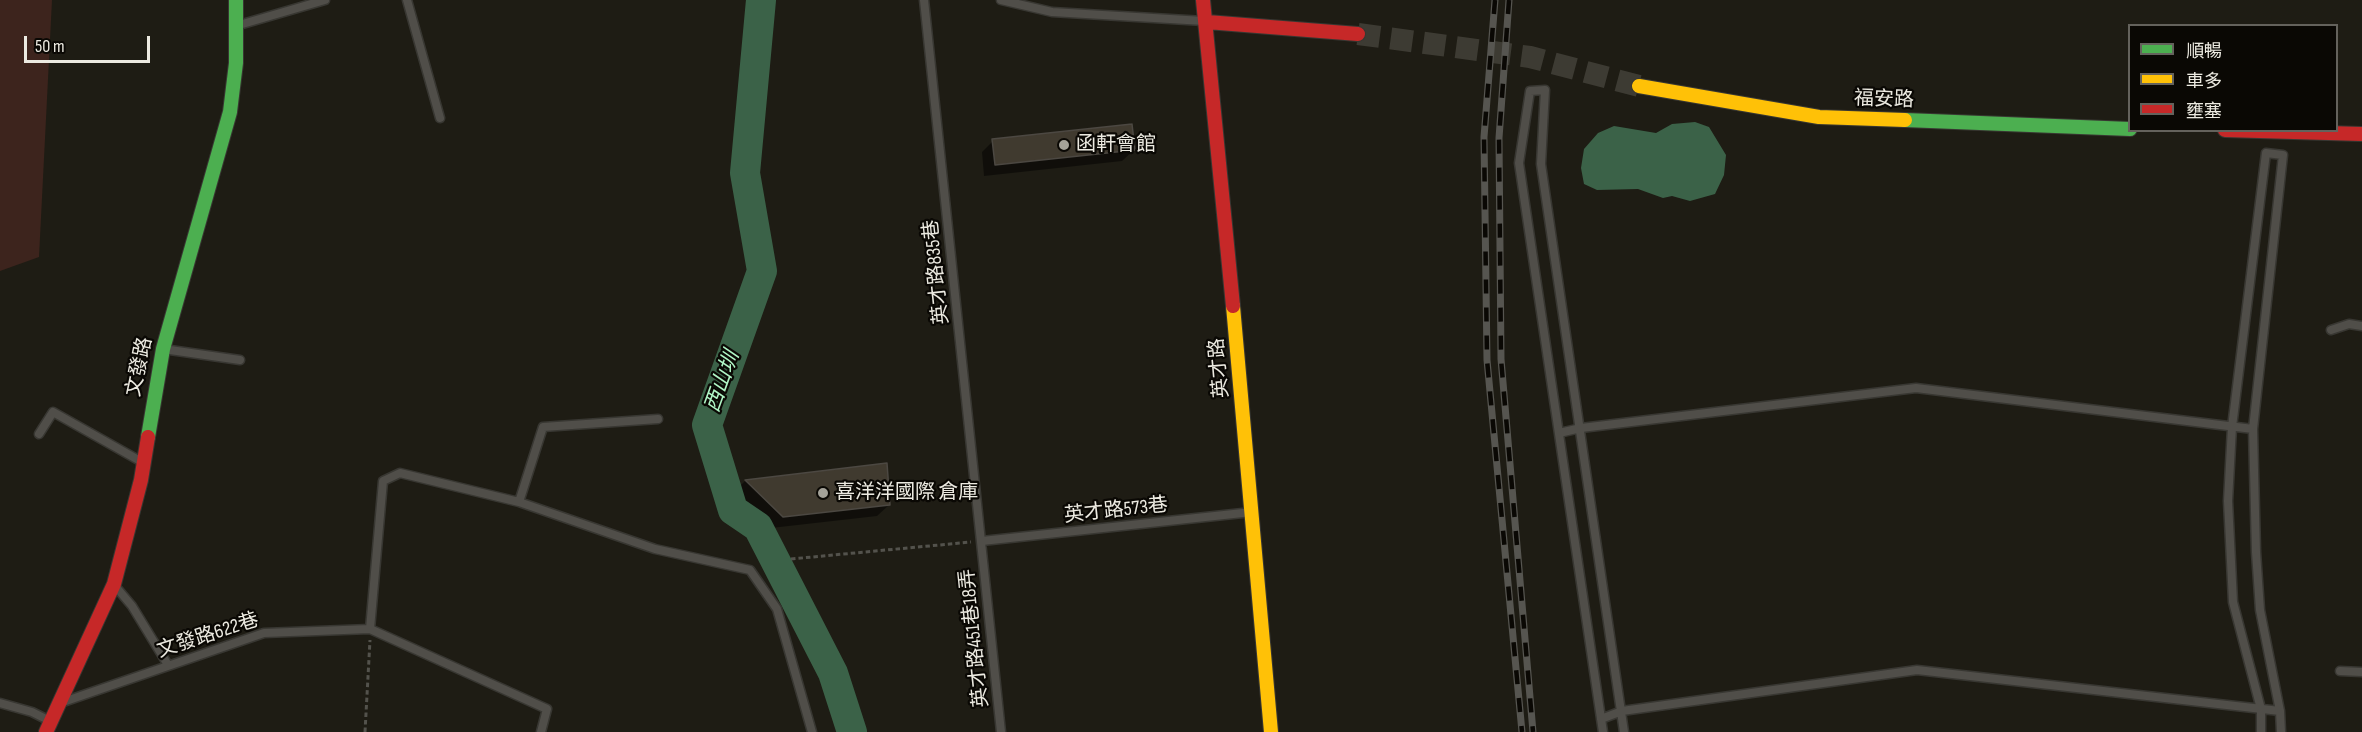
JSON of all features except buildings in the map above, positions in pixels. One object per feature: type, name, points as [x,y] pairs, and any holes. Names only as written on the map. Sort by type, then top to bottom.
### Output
[{"type":"street","name":"文發路","points":[[48,727],[114,584],[143,463],[163,349],[230,112],[238,25],[236,0]]},
{"type":"street","name":"英才路","points":[[1203,0],[1207,22],[1253,512],[1271,732]]},
{"type":"street","points":[[1207,22],[1358,34]]},
{"type":"street","name":"福安路","points":[[1639,86],[1819,117],[2128,129]]},
{"type":"street","points":[[2294,132],[2362,134]]},
{"type":"lane","points":[[238,25],[325,0]]},
{"type":"lane","points":[[407,0],[440,118]]},
{"type":"lane","name":"英才路835巷","points":[[924,0],[982,542]]},
{"type":"lane","points":[[1001,0],[1052,12],[1207,22]]},
{"type":"lane","points":[[1603,732],[1518,163],[1530,91],[1545,90],[1541,164],[1624,732]]},
{"type":"lane","points":[[2261,732],[2261,709],[2233,602],[2228,501],[2232,427],[2266,153],[2283,155],[2253,429],[2260,610],[2280,711],[2281,732]]},
{"type":"lane","points":[[2331,330],[2349,324],[2362,326]]},
{"type":"lane","points":[[163,349],[240,360]]},
{"type":"lane","points":[[1559,433],[1581,428],[1916,388],[2253,429]]},
{"type":"lane","points":[[39,434],[53,412],[143,463]]},
{"type":"lane","points":[[519,502],[543,427],[658,419]]},
{"type":"lane","points":[[541,732],[547,709],[370,629],[383,481],[400,473],[519,502],[656,549],[750,570],[777,609],[812,732]]},
{"type":"lane","name":"英才路573巷","points":[[982,542],[1253,512]]},
{"type":"lane","name":"英才路451巷18弄","points":[[982,542],[1001,732]]},
{"type":"lane","points":[[114,584],[132,606],[168,665]]},
{"type":"lane","name":"文發路622巷","points":[[61,702],[264,633],[370,629]]},
{"type":"lane","points":[[1601,719],[1622,711],[1917,670],[2280,711]]},
{"type":"lane","points":[[2340,671],[2362,672]]},
{"type":"lane","points":[[0,703],[32,712],[48,727]]},
{"type":"path","points":[[791,559],[982,542]]},
{"type":"path","points":[[365,732],[370,629]]},
{"type":"shaded area","points":[[0,0],[52,0],[39,257],[0,271]]},
{"type":"shaded area","points":[[1695,122],[1709,127],[1726,155],[1724,175],[1715,194],[1690,201],[1672,196],[1663,198],[1638,189],[1597,190],[1584,184],[1581,168],[1584,149],[1598,133],[1614,126],[1656,133],[1672,124]]},
{"type":"waterway","name":"西山圳","points":[[761,0],[745,173],[762,271],[707,425],[733,510],[758,527],[833,673],[852,732]]},
{"type":"tunnel","points":[[1358,34],[1530,57],[1639,86]]},
{"type":"railway","points":[[1495,0],[1484,137],[1487,360],[1522,732]]},
{"type":"railway","points":[[1509,0],[1499,138],[1501,359],[1533,732]]},
{"type":"traffic: fast","points":[[148,437],[163,349],[230,112],[236,63],[236,0]]},
{"type":"traffic: fast","points":[[1905,120],[2128,129]]},
{"type":"traffic: slow","points":[[1639,86],[1819,117],[1905,120]]},
{"type":"traffic: slow","points":[[1233,306],[1271,732]]},
{"type":"traffic: jam","points":[[1203,0],[1233,306]]},
{"type":"traffic: jam","points":[[1207,22],[1358,34]]},
{"type":"traffic: jam","points":[[2294,132],[2362,134]]},
{"type":"traffic: jam","points":[[46,732],[114,584],[141,480],[148,437]]},
{"type":"place","name":"函軒會館","points":[[1064,145]]},
{"type":"place","name":"喜洋洋國際 倉庫","points":[[823,493]]}]
